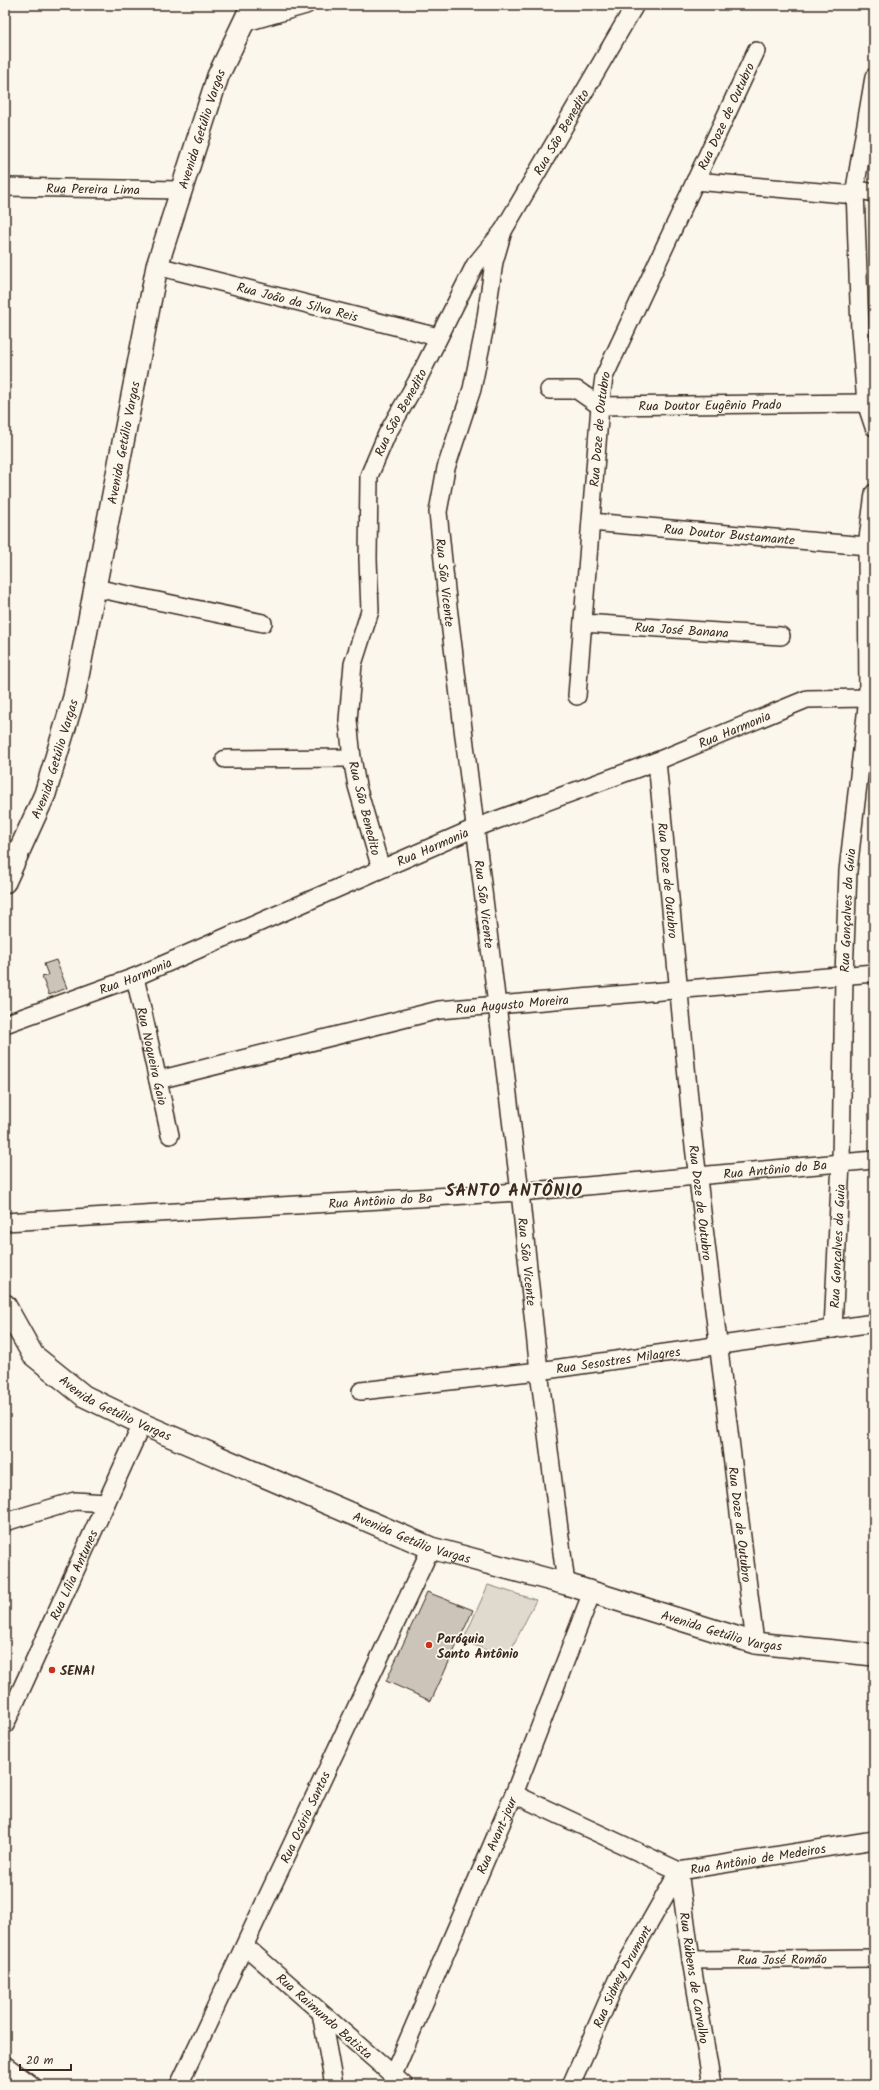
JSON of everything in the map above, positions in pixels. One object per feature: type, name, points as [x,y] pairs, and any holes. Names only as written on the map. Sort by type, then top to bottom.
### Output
[{"type":"street","name":"Avenida Getúlio Vargas","points":[[5,882],[47,787],[74,697],[157,266],[180,190],[218,76],[252,5]]},
{"type":"street","points":[[243,24],[306,5]]},
{"type":"street","name":"Rua São Benedito","points":[[381,869],[357,786],[348,720],[354,664],[370,611],[368,559],[369,476],[387,434],[416,383],[475,265],[503,231],[635,5]]},
{"type":"street","name":"Rua Doze de Outubro","points":[[577,696],[600,406],[604,377],[756,51]]},
{"type":"street","points":[[874,77],[855,192],[860,330],[874,427]]},
{"type":"street","name":"Rua Doze de Outubro","points":[[695,181],[874,193]]},
{"type":"street","name":"Rua Pereira Lima","points":[[5,187],[180,190]]},
{"type":"street","name":"Rua São Vicente","points":[[503,231],[494,262],[484,331],[472,389],[446,468],[438,512],[520,1192],[539,1371],[566,1584]]},
{"type":"street","name":"Rua João da Silva Reis","points":[[157,266],[438,337]]},
{"type":"street","points":[[549,390],[577,390],[600,406]]},
{"type":"street","name":"Rua Doutor Eugênio Prado","points":[[600,406],[870,404]]},
{"type":"street","name":"Rua Gonçalves da Guia","points":[[833,1329],[841,1162],[844,975],[848,871],[871,700],[867,546],[874,493]]},
{"type":"street","name":"Rua Doutor Bustamante","points":[[591,522],[867,546]]},
{"type":"street","points":[[95,588],[263,623]]},
{"type":"street","name":"Rua José Banana","points":[[583,623],[781,636]]},
{"type":"street","name":"Rua Harmonia","points":[[5,1024],[135,977],[475,828],[657,761],[807,699],[871,700]]},
{"type":"street","points":[[225,759],[352,758]]},
{"type":"street","name":"Rua Doze de Outubro","points":[[657,761],[678,989],[698,1177],[755,1643]]},
{"type":"street","name":"Rua Augusto Moreira","points":[[158,1080],[439,1010],[874,973]]},
{"type":"street","name":"Rua Nogueira Gaio","points":[[135,977],[170,1135]]},
{"type":"street","name":"Rua Antônio do Ba","points":[[5,1222],[520,1192],[874,1160]]},
{"type":"street","name":"Avenida Getúlio Vargas","points":[[5,1305],[33,1355],[84,1396],[142,1424],[431,1548],[566,1584],[755,1643],[874,1655]]},
{"type":"street","name":"Rua Sesostres Milagres","points":[[361,1391],[539,1371],[874,1323]]},
{"type":"street","name":"Rua Lília Antunes","points":[[6,1720],[142,1424]]},
{"type":"street","points":[[5,1522],[75,1501],[106,1503]]},
{"type":"street","name":"Rua Osório Santos","points":[[181,2083],[245,1946],[265,1899],[431,1548]]},
{"type":"street","name":"Rua Avant-jour","points":[[399,2080],[514,1794],[592,1592]]},
{"type":"street","name":"Rua Antônio de Medeiros","points":[[514,1794],[679,1870],[874,1840]]},
{"type":"street","name":"Rua Rúbens de Carvalho","points":[[679,1870],[691,1960],[712,2085]]},
{"type":"street","name":"Rua Sidney Drumont","points":[[571,2085],[617,1980],[679,1870]]},
{"type":"street","name":"Rua Raimundo Batista","points":[[245,1946],[321,2014],[399,2080]]},
{"type":"street","name":"Rua José Romão","points":[[691,1960],[874,1958]]},
{"type":"street","points":[[321,2014],[334,2085]]},
{"type":"street","points":[[5,2065],[32,2085]]},
{"type":"shaded area","points":[[488,1585],[536,1600],[507,1658],[463,1641]]},
{"type":"building","points":[[56,960],[67,988],[49,995],[42,977],[48,975],[44,964]]},
{"type":"building","name":"Paróquia Santo Antônio","points":[[427,1592],[473,1610],[431,1701],[386,1681]]},
{"type":"place","name":"Paróquia Santo Antônio","points":[[429,1645]]},
{"type":"place","name":"SENAI","points":[[52,1670]]},
{"type":"district","name":"SANTO ANTÔNIO","points":[[514,1190]]}]
